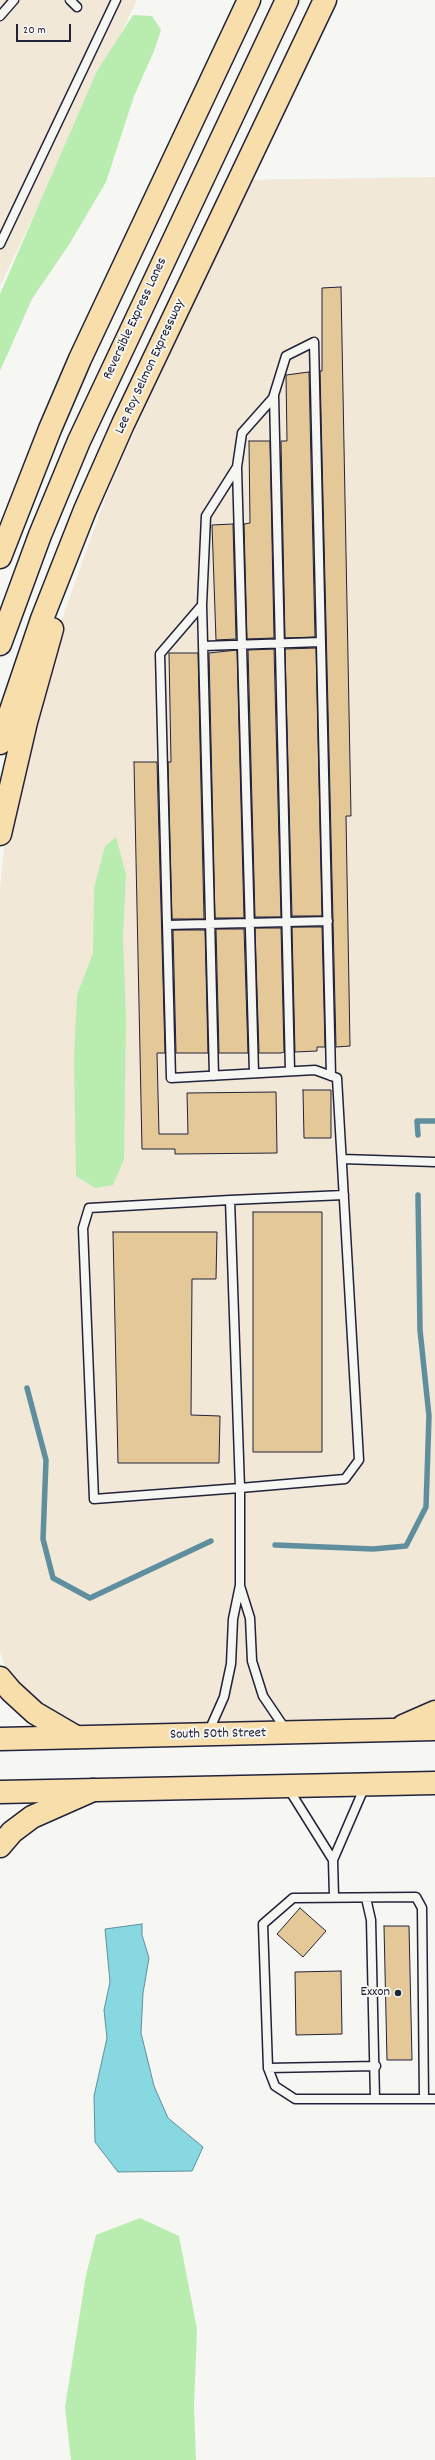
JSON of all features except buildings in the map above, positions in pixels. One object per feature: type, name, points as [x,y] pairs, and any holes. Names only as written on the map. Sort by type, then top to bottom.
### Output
[{"type":"main road","points":[[0,557],[23,496],[80,359],[249,0]]},
{"type":"main road","name":"Reversible Express Lanes","points":[[0,644],[40,535],[79,441],[287,0]]},
{"type":"main road","name":"Lee Roy Selmon Expressway","points":[[0,743],[42,619],[85,510],[123,424],[325,0]]},
{"type":"main road","points":[[0,531],[23,496]]},
{"type":"main road","points":[[0,834],[26,722],[85,510]]},
{"type":"main road","points":[[0,1678],[11,1692],[34,1713],[76,1737]]},
{"type":"main road","points":[[396,1730],[435,1712]]},
{"type":"main road","name":"South 50th Street","points":[[0,1739],[435,1729]]},
{"type":"main road","points":[[0,1792],[435,1783]]},
{"type":"main road","points":[[412,1784],[435,1800]]},
{"type":"main road","points":[[0,1846],[12,1832],[32,1816],[93,1790]]},
{"type":"lane","points":[[0,16],[14,0]]},
{"type":"lane","points":[[70,0],[77,7]]},
{"type":"lane","points":[[0,243],[116,0]]},
{"type":"lane","points":[[290,1071],[274,396],[286,356],[314,342],[331,1076]]},
{"type":"lane","points":[[254,1073],[236,467],[242,433],[274,396]]},
{"type":"lane","points":[[214,1076],[202,605],[206,516],[236,467]]},
{"type":"lane","points":[[202,605],[160,654],[171,1078],[315,1070],[337,1078],[342,1159],[360,1460],[346,1479],[94,1500],[83,1228],[89,1208],[344,1194]]},
{"type":"lane","points":[[203,646],[321,642]]},
{"type":"lane","points":[[168,925],[328,921]]},
{"type":"lane","points":[[342,1159],[435,1162]]},
{"type":"lane","points":[[207,1735],[224,1697],[230,1671],[233,1619],[240,1585],[240,1488],[230,1200]]},
{"type":"lane","points":[[240,1585],[250,1618],[252,1661],[263,1696],[288,1733]]},
{"type":"lane","points":[[334,1897],[333,1860],[366,1785]]},
{"type":"lane","points":[[287,1786],[333,1860]]},
{"type":"lane","points":[[424,2099],[422,1908],[416,1897],[292,1898],[264,1924],[268,2068],[275,2086],[294,2099],[376,2099],[424,2099],[435,2099]]},
{"type":"lane","points":[[366,1898],[370,1920],[376,2099]]},
{"type":"lane","points":[[268,2068],[376,2066]]},
{"type":"shaded area","points":[[0,0],[137,0],[0,286]]},
{"type":"shaded area","points":[[435,177],[435,1731],[101,1745],[55,1725],[7,1673],[0,1652],[0,889],[6,829],[32,703],[106,496],[246,180]]},
{"type":"green space","points":[[133,15],[152,16],[161,30],[154,51],[134,96],[106,182],[70,243],[32,299],[0,371],[0,294],[97,71]]},
{"type":"green space","points":[[116,837],[126,874],[123,937],[126,1018],[124,1159],[113,1185],[95,1188],[76,1176],[74,1058],[77,995],[93,953],[94,888],[105,846]]},
{"type":"green space","points":[[140,2218],[179,2236],[197,2329],[194,2407],[196,2460],[71,2460],[65,2407],[86,2275],[96,2235]]},
{"type":"water","points":[[142,1924],[142,1935],[149,1958],[143,1993],[141,2033],[154,2086],[168,2118],[203,2147],[192,2171],[118,2172],[95,2142],[94,2096],[107,2038],[104,2010],[110,1982],[105,1929]]},
{"type":"waterway","points":[[418,1135],[417,1121],[435,1121]]},
{"type":"waterway","points":[[275,1545],[373,1549],[406,1546],[426,1507],[429,1416],[420,1330],[418,1195]]},
{"type":"waterway","points":[[27,1388],[46,1460],[43,1539],[53,1578],[90,1598],[211,1541]]},
{"type":"place","name":"Exxon","points":[[398,1993]]}]
